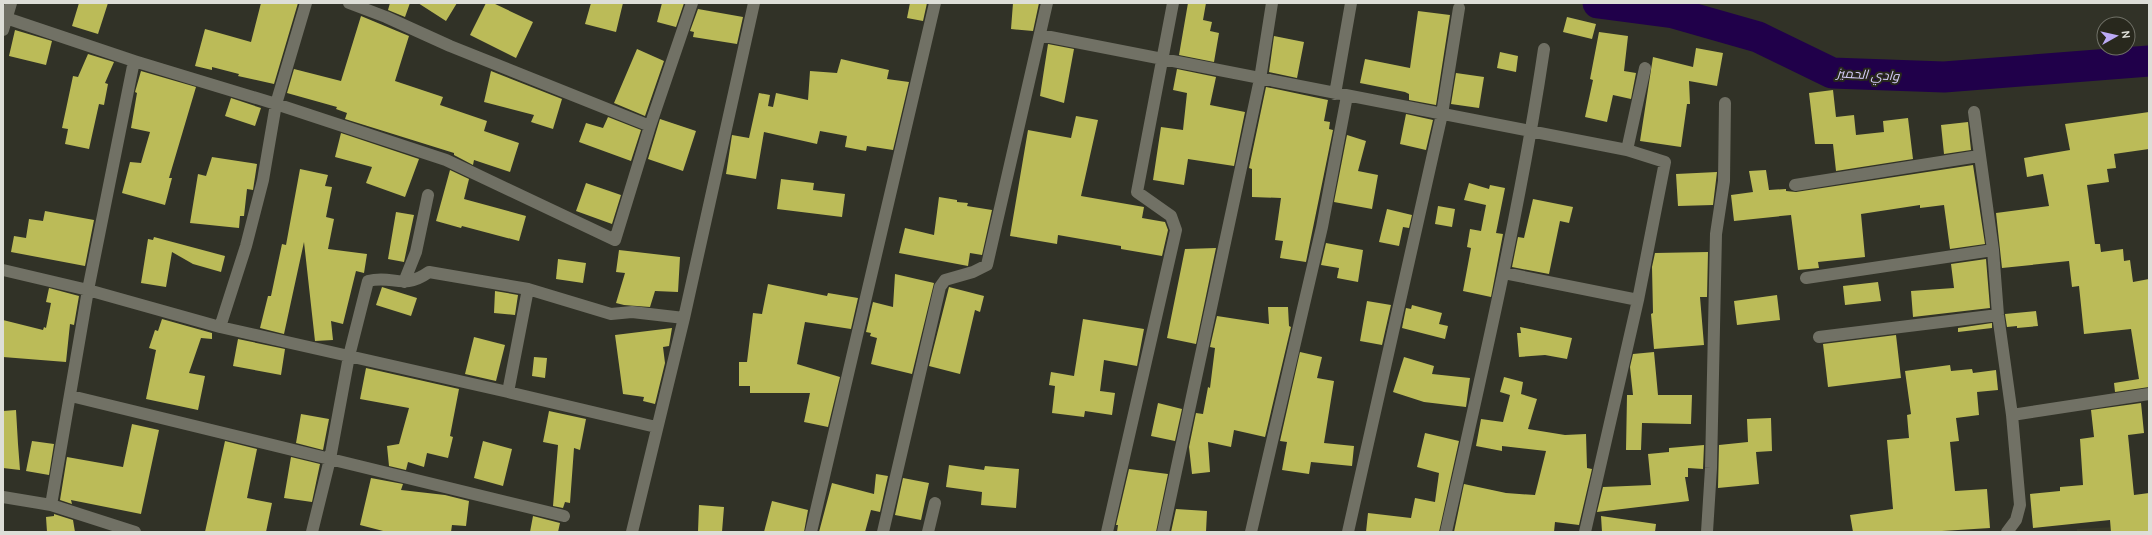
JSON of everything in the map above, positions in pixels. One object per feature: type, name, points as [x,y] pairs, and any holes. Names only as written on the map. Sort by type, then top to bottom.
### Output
[{"type":"street","points":[[3,30],[11,3]]},
{"type":"street","points":[[220,327],[246,246],[263,180],[276,104],[306,3]]},
{"type":"street","points":[[349,3],[386,17],[450,46],[650,126]]},
{"type":"street","points":[[6,18],[134,61],[276,104],[446,160],[615,240],[650,126],[692,3]]},
{"type":"street","points":[[632,532],[656,427],[684,318],[754,3]]},
{"type":"street","points":[[811,532],[935,3]]},
{"type":"street","points":[[883,532],[940,287],[945,280],[973,272],[987,265],[1047,3]]},
{"type":"street","points":[[1107,532],[1176,230],[1171,216],[1137,192],[1173,3]]},
{"type":"street","points":[[1163,532],[1260,79],[1272,3]]},
{"type":"street","points":[[1335,94],[1351,3]]},
{"type":"street","points":[[1348,532],[1442,114],[1459,8]]},
{"type":"street","points":[[1040,35],[1627,150],[1665,162],[1638,300],[1585,532]]},
{"type":"street","points":[[1446,532],[1504,273],[1532,132],[1544,49]]},
{"type":"street","points":[[51,505],[88,290],[134,61]]},
{"type":"street","points":[[1627,150],[1645,68]]},
{"type":"street","points":[[1251,532],[1322,227],[1347,96]]},
{"type":"street","points":[[1707,532],[1711,468],[1716,234],[1724,181],[1725,103]]},
{"type":"street","points":[[1974,112],[1993,250],[1998,314],[2012,414],[2020,505],[2016,520],[2006,532]]},
{"type":"street","points":[[1795,185],[1980,156]]},
{"type":"street","points":[[404,282],[416,252],[428,194]]},
{"type":"street","points":[[1806,278],[1993,250]]},
{"type":"street","points":[[4,272],[88,290],[220,327],[656,427]]},
{"type":"street","points":[[312,532],[330,459],[349,356],[368,281],[376,279],[404,282],[417,280],[429,272],[528,289],[611,314],[632,312],[684,318]]},
{"type":"street","points":[[1504,273],[1638,300]]},
{"type":"street","points":[[508,392],[528,289]]},
{"type":"street","points":[[1818,337],[1998,314]]},
{"type":"street","points":[[2012,414],[2149,394]]},
{"type":"street","points":[[70,396],[564,516]]},
{"type":"street","points":[[3,498],[51,505],[135,532]]},
{"type":"street","points":[[928,532],[935,503]]},
{"type":"shaded area","points":[[2135,526],[2136,532],[2077,532],[2077,529]]},
{"type":"building","points":[[79,3],[108,3],[98,34],[72,26]]},
{"type":"building","points":[[261,3],[298,3],[274,84],[238,76],[239,74],[212,67],[212,70],[195,66],[205,29],[251,42]]},
{"type":"building","points":[[390,3],[410,3],[405,17],[388,10]]},
{"type":"building","points":[[418,3],[457,3],[446,21]]},
{"type":"building","points":[[486,3],[493,3],[533,22],[516,58],[470,35]]},
{"type":"building","points":[[591,3],[623,3],[616,32],[585,24]]},
{"type":"building","points":[[662,3],[684,3],[676,27],[657,22]]},
{"type":"building","points":[[910,3],[927,3],[923,21],[907,18]]},
{"type":"building","points":[[1013,3],[1039,3],[1033,31],[1011,29]]},
{"type":"building","points":[[1188,3],[1206,3],[1203,20],[1212,22],[1210,31],[1219,33],[1214,62],[1179,55]]},
{"type":"building","points":[[698,9],[743,17],[737,44],[693,37],[694,32],[690,31]]},
{"type":"building","points":[[1418,11],[1450,15],[1436,105],[1409,100],[1409,94],[1405,92],[1360,83],[1365,59],[1410,68]]},
{"type":"building","points":[[361,16],[409,36],[395,81],[443,97],[440,105],[487,121],[484,131],[519,143],[510,172],[474,160],[473,165],[454,155],[454,153],[345,119],[347,113],[336,109],[337,107],[287,93],[294,69],[341,81]]},
{"type":"building","points":[[1567,17],[1596,24],[1592,39],[1563,32]]},
{"type":"building","points":[[15,30],[52,41],[46,65],[9,56]]},
{"type":"building","points":[[1599,32],[1628,36],[1624,71],[1636,73],[1631,99],[1613,95],[1607,122],[1585,117],[1593,80],[1590,79]]},
{"type":"building","points":[[1274,36],[1304,42],[1297,78],[1269,72]]},
{"type":"building","points":[[1048,44],[1074,49],[1064,103],[1040,96]]},
{"type":"building","points":[[1696,48],[1723,53],[1717,86],[1689,81],[1690,104],[1687,104],[1681,147],[1640,141],[1653,57],[1693,67]]},
{"type":"building","points":[[637,49],[664,61],[645,116],[614,103]]},
{"type":"building","points":[[1500,52],[1518,56],[1516,72],[1497,68]]},
{"type":"building","points":[[88,54],[114,62],[105,83],[108,84],[104,105],[99,104],[89,149],[65,144],[68,129],[62,128],[73,76],[78,77]]},
{"type":"building","points":[[841,59],[889,70],[887,79],[909,82],[893,150],[867,146],[866,151],[845,147],[847,136],[820,131],[817,144],[764,132],[756,179],[726,174],[732,135],[749,138],[759,93],[770,95],[768,106],[773,107],[776,93],[808,100],[810,71],[837,73]]},
{"type":"building","points":[[1177,69],[1216,77],[1210,105],[1245,112],[1234,166],[1188,159],[1184,185],[1153,180],[1161,127],[1183,130],[1187,93],[1173,90]]},
{"type":"building","points":[[141,71],[196,87],[169,178],[172,178],[165,205],[122,193],[130,162],[141,163],[150,132],[131,128],[137,93],[135,92]]},
{"type":"building","points":[[491,71],[562,99],[553,129],[531,122],[534,115],[484,102]]},
{"type":"building","points":[[1456,73],[1484,77],[1479,108],[1451,104]]},
{"type":"building","points":[[1266,87],[1328,100],[1324,121],[1330,122],[1329,129],[1333,130],[1306,262],[1280,258],[1283,241],[1275,240],[1281,198],[1252,197],[1252,169],[1249,168]]},
{"type":"building","points":[[1833,90],[1836,117],[1854,115],[1856,135],[1884,132],[1883,121],[1908,118],[1913,159],[1836,171],[1833,144],[1815,144],[1809,93]]},
{"type":"building","points":[[231,98],[261,108],[255,126],[225,116]]},
{"type":"building","points":[[2149,112],[2149,149],[2114,154],[2116,168],[2107,169],[2109,182],[2087,185],[2095,244],[2100,244],[2101,252],[2123,249],[2124,261],[2130,260],[2133,282],[2149,279],[2149,387],[2115,392],[2114,383],[2139,379],[2131,329],[2084,334],[2079,286],[2072,287],[2069,261],[2002,268],[1996,213],[2049,206],[2043,174],[2027,177],[2024,158],[2070,150],[2065,124]]},
{"type":"building","points":[[1406,114],[1433,120],[1426,150],[1400,144]]},
{"type":"building","points":[[1076,116],[1098,120],[1081,196],[1144,207],[1142,218],[1165,222],[1168,230],[1162,256],[1121,249],[1121,246],[1058,235],[1057,244],[1010,236],[1028,130],[1071,138]]},
{"type":"building","points":[[608,117],[641,130],[631,161],[579,142],[586,123],[603,128]]},
{"type":"building","points":[[660,119],[696,131],[683,171],[648,159]]},
{"type":"building","points":[[1968,122],[1971,150],[1944,154],[1941,125]]},
{"type":"building","points":[[341,133],[419,159],[405,197],[366,183],[372,167],[335,157]]},
{"type":"building","points":[[1347,135],[1366,141],[1358,171],[1378,175],[1372,209],[1334,202]]},
{"type":"building","points":[[212,157],[257,164],[253,190],[247,189],[244,216],[240,216],[239,228],[190,223],[198,174],[206,176]]},
{"type":"building","points":[[1973,165],[1985,244],[1950,249],[1944,205],[1920,208],[1920,205],[1861,214],[1865,257],[1818,262],[1819,268],[1798,270],[1791,215],[1734,221],[1731,195],[1753,192],[1749,171],[1766,170],[1769,190],[1786,189],[1786,191],[1796,192]]},
{"type":"building","points":[[300,169],[328,175],[325,186],[332,187],[326,217],[334,219],[328,249],[367,254],[364,273],[356,271],[343,324],[331,321],[333,340],[315,341],[304,242],[284,334],[260,328],[268,296],[271,296],[282,244],[286,245]]},
{"type":"building","points":[[450,170],[469,179],[464,199],[526,216],[519,241],[462,226],[461,228],[436,221]]},
{"type":"building","points":[[1717,172],[1713,205],[1678,206],[1676,174]]},
{"type":"building","points":[[781,179],[814,183],[813,190],[845,194],[842,217],[777,209]]},
{"type":"building","points":[[586,183],[621,195],[612,224],[576,211]]},
{"type":"building","points":[[1469,183],[1489,189],[1490,185],[1505,188],[1496,233],[1503,234],[1491,297],[1463,291],[1471,248],[1467,247],[1470,229],[1481,231],[1486,205],[1464,200]]},
{"type":"building","points":[[939,197],[957,200],[957,202],[968,203],[967,206],[992,210],[982,255],[970,253],[968,266],[899,253],[905,228],[934,235]]},
{"type":"building","points":[[1533,199],[1573,207],[1569,223],[1560,221],[1549,274],[1512,267],[1518,237],[1524,238]]},
{"type":"building","points":[[1438,206],[1455,209],[1452,227],[1435,224]]},
{"type":"building","points":[[1387,209],[1412,215],[1409,228],[1403,227],[1399,246],[1379,242]]},
{"type":"building","points":[[45,211],[94,220],[85,266],[11,252],[14,236],[26,238],[29,219],[43,221]]},
{"type":"building","points":[[396,212],[414,215],[404,262],[388,259]]},
{"type":"building","points":[[154,237],[225,256],[221,272],[193,264],[172,252],[166,287],[141,283],[148,239],[153,240]]},
{"type":"building","points":[[1326,243],[1363,250],[1358,282],[1337,278],[1339,268],[1321,265]]},
{"type":"building","points":[[1216,248],[1196,344],[1167,338],[1185,249]]},
{"type":"building","points":[[619,250],[680,257],[678,292],[655,291],[650,307],[616,303],[625,273],[616,272]]},
{"type":"building","points":[[1708,252],[1707,297],[1700,297],[1704,345],[1654,349],[1651,314],[1653,313],[1652,267],[1655,253]]},
{"type":"building","points":[[558,259],[586,263],[583,283],[556,279]]},
{"type":"building","points":[[1986,259],[1990,308],[1913,317],[1911,291],[1954,288],[1951,264]]},
{"type":"building","points":[[895,274],[934,283],[912,374],[871,364],[877,338],[870,336],[871,333],[866,332],[873,302],[893,307]]},
{"type":"building","points":[[1878,282],[1881,301],[1845,305],[1843,286]]},
{"type":"building","points":[[768,284],[827,296],[828,293],[858,298],[851,329],[805,322],[797,364],[840,377],[828,427],[804,422],[810,393],[750,393],[750,386],[739,386],[739,362],[747,362],[753,313],[762,314]]},
{"type":"building","points":[[382,287],[417,298],[411,316],[376,305]]},
{"type":"building","points":[[949,287],[984,296],[980,312],[975,310],[960,374],[929,366]]},
{"type":"building","points":[[49,288],[79,296],[74,325],[70,324],[66,362],[3,357],[3,320],[43,330],[44,327],[46,328],[51,303],[46,302]]},
{"type":"building","points":[[495,291],[518,295],[515,315],[494,313]]},
{"type":"building","points":[[1777,295],[1780,320],[1737,325],[1734,301]]},
{"type":"building","points":[[1367,301],[1391,305],[1382,345],[1360,341]]},
{"type":"building","points":[[1412,305],[1442,313],[1439,324],[1448,326],[1445,339],[1402,328],[1406,308],[1411,309]]},
{"type":"building","points":[[1268,307],[1288,307],[1289,326],[1291,327],[1265,437],[1234,430],[1231,447],[1208,442],[1210,472],[1192,474],[1189,447],[1196,413],[1203,414],[1208,387],[1210,388],[1215,348],[1210,347],[1217,316],[1269,324]]},
{"type":"building","points":[[2036,311],[2038,326],[2017,328],[2017,326],[2007,327],[2005,314]]},
{"type":"building","points":[[162,319],[212,333],[212,339],[201,338],[189,373],[205,376],[198,410],[146,399],[156,350],[149,348],[155,330],[158,331]]},
{"type":"building","points":[[1083,319],[1144,329],[1137,366],[1104,360],[1100,391],[1115,393],[1112,415],[1085,411],[1084,417],[1052,413],[1055,386],[1049,385],[1051,372],[1074,376]]},
{"type":"building","points":[[1992,323],[1992,328],[1958,332],[1958,328]]},
{"type":"building","points":[[1520,327],[1572,338],[1567,359],[1545,355],[1519,357],[1517,333],[1521,333]]},
{"type":"building","points":[[672,328],[669,346],[663,347],[665,363],[655,404],[643,401],[644,397],[623,394],[615,335]]},
{"type":"building","points":[[1896,335],[1901,378],[1828,387],[1823,344]]},
{"type":"building","points":[[474,337],[505,345],[496,381],[465,374]]},
{"type":"building","points":[[238,339],[285,349],[281,375],[233,366]]},
{"type":"building","points":[[1300,352],[1322,357],[1317,378],[1334,381],[1324,443],[1354,446],[1352,466],[1311,462],[1309,474],[1282,470],[1287,442],[1280,441]]},
{"type":"building","points":[[1654,352],[1658,395],[1692,395],[1691,424],[1642,423],[1641,450],[1626,450],[1627,395],[1633,395],[1630,367],[1633,354]]},
{"type":"building","points":[[534,357],[547,358],[545,378],[532,376]]},
{"type":"building","points":[[1404,357],[1434,366],[1432,374],[1470,378],[1466,407],[1424,402],[1393,392]]},
{"type":"building","points":[[1950,365],[1951,371],[1972,369],[1973,373],[1996,370],[1998,390],[1977,392],[1979,415],[1956,418],[1959,441],[1950,442],[1955,491],[1987,489],[1990,528],[1926,532],[1853,532],[1850,515],[1893,509],[1887,440],[1909,438],[1907,415],[1911,414],[1905,371]]},
{"type":"building","points":[[366,368],[459,389],[450,436],[453,437],[448,458],[427,453],[424,467],[408,462],[406,470],[389,466],[387,446],[399,444],[409,408],[360,399]]},
{"type":"building","points":[[1504,377],[1523,382],[1521,394],[1537,399],[1528,429],[1565,435],[1586,434],[1587,468],[1592,469],[1579,525],[1555,522],[1554,532],[1454,532],[1464,484],[1506,493],[1535,495],[1546,451],[1502,446],[1502,451],[1476,446],[1481,419],[1503,422],[1510,395],[1500,392]]},
{"type":"building","points":[[1158,403],[1182,409],[1175,441],[1151,436]]},
{"type":"building","points":[[2141,403],[2144,433],[2128,435],[2134,495],[2149,493],[2149,532],[2111,532],[2110,520],[2033,528],[2030,494],[2060,491],[2060,487],[2083,485],[2080,439],[2094,437],[2091,410]]},
{"type":"building","points":[[16,410],[20,470],[3,468],[3,411]]},
{"type":"building","points":[[549,411],[586,419],[580,450],[574,448],[570,503],[565,502],[563,508],[553,506],[558,445],[543,442]]},
{"type":"building","points":[[301,414],[329,419],[323,450],[296,443]]},
{"type":"building","points":[[1771,418],[1772,451],[1756,452],[1759,484],[1718,488],[1719,445],[1748,442],[1747,419]]},
{"type":"building","points":[[132,424],[159,430],[141,514],[71,500],[72,504],[60,500],[67,457],[123,467]]},
{"type":"building","points":[[1425,433],[1459,441],[1439,532],[1366,532],[1368,513],[1411,518],[1415,498],[1435,502],[1439,473],[1417,467]]},
{"type":"building","points":[[32,441],[54,444],[49,475],[26,471]]},
{"type":"building","points":[[225,441],[257,449],[247,498],[272,503],[266,532],[205,532]]},
{"type":"building","points":[[483,441],[512,449],[503,486],[474,478]]},
{"type":"building","points":[[1704,445],[1703,469],[1688,468],[1688,477],[1685,477],[1689,501],[1597,512],[1603,487],[1651,485],[1648,454],[1669,452],[1669,448]]},
{"type":"building","points":[[291,457],[320,464],[312,502],[284,498]]},
{"type":"building","points":[[949,465],[984,470],[985,466],[1019,469],[1016,508],[981,505],[982,492],[946,487]]},
{"type":"building","points":[[1129,469],[1168,474],[1156,532],[1117,532],[1118,525],[1116,525]]},
{"type":"building","points":[[876,474],[888,476],[880,512],[871,510],[865,532],[819,532],[832,483],[874,494]]},
{"type":"building","points":[[371,478],[403,484],[401,490],[445,495],[469,501],[466,526],[452,525],[451,532],[387,532],[360,525]]},
{"type":"building","points":[[903,478],[929,483],[921,520],[895,515]]},
{"type":"building","points":[[772,501],[808,510],[804,532],[764,532]]},
{"type":"building","points":[[699,505],[724,507],[722,532],[698,532]]},
{"type":"building","points":[[1176,509],[1207,511],[1206,532],[1171,532]]},
{"type":"building","points":[[54,514],[73,520],[75,532],[47,532],[46,517],[54,516]]},
{"type":"building","points":[[533,516],[560,523],[558,532],[530,532]]},
{"type":"building","points":[[1601,516],[1656,524],[1655,532],[1602,532]]},
{"type":"waterway","name":"وادي الحميز","points":[[1598,3],[1674,13],[1758,37],[1832,73],[1944,77],[2149,61]]}]
